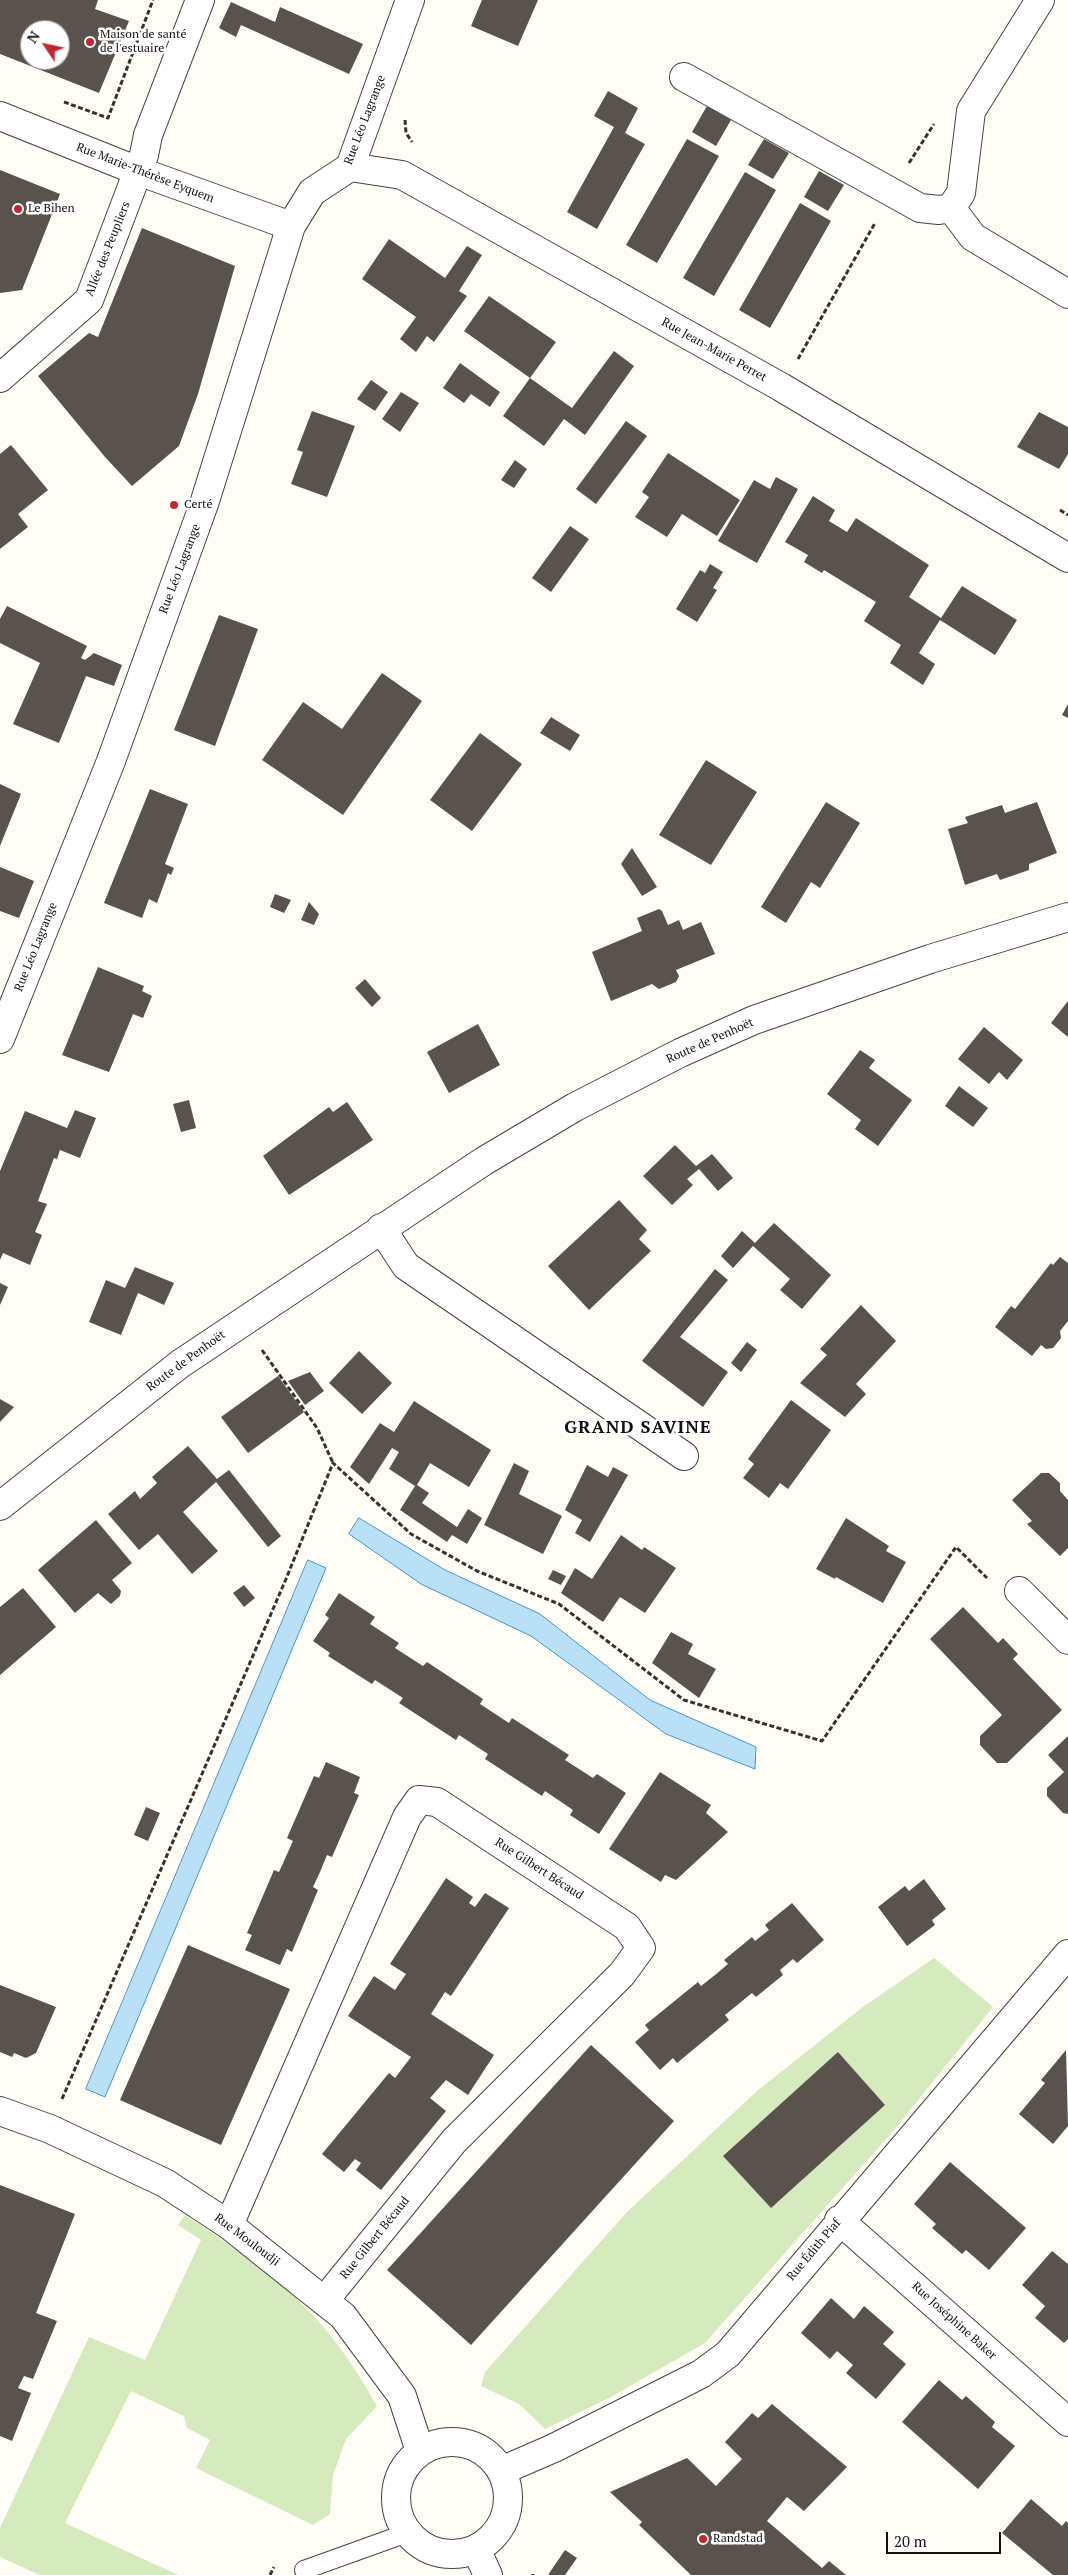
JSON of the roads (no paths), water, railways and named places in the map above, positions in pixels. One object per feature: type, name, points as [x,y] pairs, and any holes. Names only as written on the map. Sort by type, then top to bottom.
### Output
[{"type":"street","name":"Allée des Peupliers","points":[[0,378],[89,300],[144,156],[148,135],[200,0]]},
{"type":"street","name":"Rue Léo Lagrange","points":[[0,1039],[111,760],[204,504],[291,226],[312,192],[350,167],[410,0]]},
{"type":"street","points":[[684,77],[920,208],[939,210],[951,208],[961,193],[971,111],[1040,0]]},
{"type":"street","name":"Rue Marie-Thérèse Eyquem","points":[[0,116],[138,171],[291,226]]},
{"type":"street","name":"Rue Jean-Marie Perret","points":[[350,167],[402,175],[782,388],[1068,558]]},
{"type":"street","points":[[951,208],[972,238],[1068,294]]},
{"type":"street","name":"Route de Penhoët","points":[[0,1506],[180,1364],[381,1228],[484,1161],[567,1112],[680,1053],[754,1020],[893,972],[1068,917]]},
{"type":"street","points":[[381,1228],[406,1266],[684,1456]]},
{"type":"street","points":[[1019,1591],[1068,1640]]},
{"type":"street","name":"Rue Gilbert Bécaud","points":[[229,2225],[407,1817],[419,1800],[437,1802],[627,1927],[641,1948],[622,1974],[454,2141],[324,2300]]},
{"type":"street","name":"Rue Édith Piaf","points":[[502,2471],[554,2448],[702,2374],[728,2354],[839,2220],[1068,1954]]},
{"type":"street","name":"Rue Mouloudji","points":[[0,2111],[50,2129],[165,2183],[229,2225],[324,2300],[343,2316],[402,2396],[420,2451]]},
{"type":"street","name":"Rue Joséphine Baker","points":[[839,2220],[1068,2422]]},
{"type":"street","points":[[456,2442],[474,2446],[490,2456],[502,2471],[508,2488],[508,2506],[502,2524],[492,2538],[476,2549],[458,2554],[439,2553],[421,2546],[407,2533],[398,2517],[395,2499],[398,2480],[407,2464],[420,2451],[437,2443],[456,2442]]},
{"type":"street","points":[[476,2549],[488,2575]]},
{"type":"lane","points":[[307,2575],[304,2570],[407,2533]]},
{"type":"water","points":[[359,1518],[445,1570],[540,1614],[650,1700],[756,1747],[755,1769],[666,1734],[531,1636],[421,1584],[349,1534]]},
{"type":"water","points":[[308,1560],[326,1568],[105,2097],[86,2089]]},
{"type":"place","name":"Maison de santé de l'estuaire","points":[[90,42]]},
{"type":"place","name":"Le Bihen","points":[[18,209]]},
{"type":"place","name":"Certé","points":[[174,505]]},
{"type":"place","name":"Randstad","points":[[703,2539]]},
{"type":"district","name":"GRAND SAVINE","points":[[638,1428]]}]
